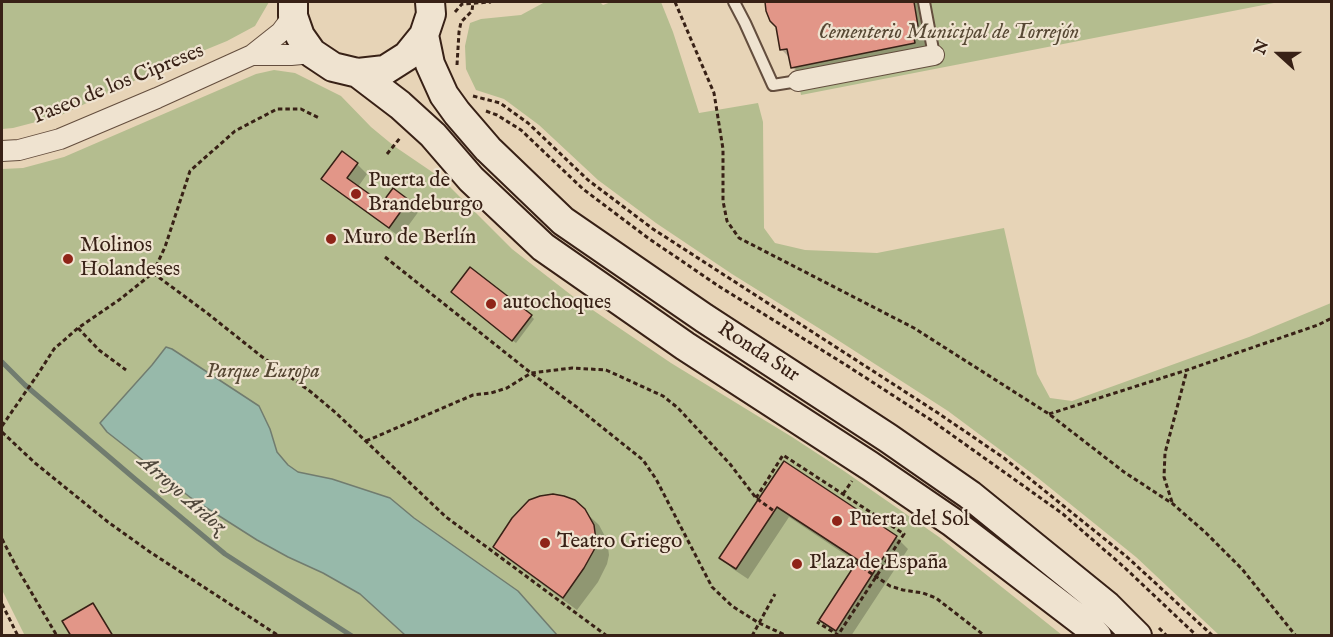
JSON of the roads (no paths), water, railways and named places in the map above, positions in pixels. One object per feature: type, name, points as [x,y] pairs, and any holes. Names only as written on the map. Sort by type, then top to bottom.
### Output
[{"type":"main road","name":"Ronda Sur","points":[[358,74],[385,70],[407,56],[424,35],[431,14],[442,7]]},
{"type":"main road","name":"Ronda Sur","points":[[293,9],[300,36],[312,52],[333,67],[358,74],[400,105],[433,135],[471,179],[543,247],[685,346],[952,522],[1088,626],[1097,636]]},
{"type":"main road","name":"Ronda Sur","points":[[424,35],[430,64],[444,95],[457,113],[488,149],[563,221],[704,318],[888,438],[969,495],[1107,606],[1148,632]]},
{"type":"street","name":"Paseo de los Cipreses","points":[[2,151],[19,150],[60,139],[252,56],[281,32],[293,9]]},
{"type":"street","name":"Paseo de los Cipreses","points":[[252,56],[312,52]]},
{"type":"street","points":[[798,81],[934,55]]},
{"type":"lane","points":[[734,2],[773,85],[798,81]]},
{"type":"lane","points":[[924,2],[934,55]]},
{"type":"waterway","name":"Arroyo Ardoz","points":[[2,362],[25,385],[225,554],[352,636]]},
{"type":"place","name":"Puerta de Brandeburgo","points":[[356,194]]},
{"type":"place","name":"Muro de Berlín","points":[[331,239]]},
{"type":"place","name":"Molinos Holandeses","points":[[68,259]]},
{"type":"place","name":"autochoques","points":[[491,304]]},
{"type":"place","name":"Puerta del Sol","points":[[837,521]]},
{"type":"place","name":"Teatro Griego","points":[[545,543]]},
{"type":"place","name":"Plaza de España","points":[[797,564]]},
{"type":"park label","name":"Cementerio Municipal de Torrejón","points":[[949,34]]},
{"type":"park label","name":"Parque Europa","points":[[263,373]]}]
